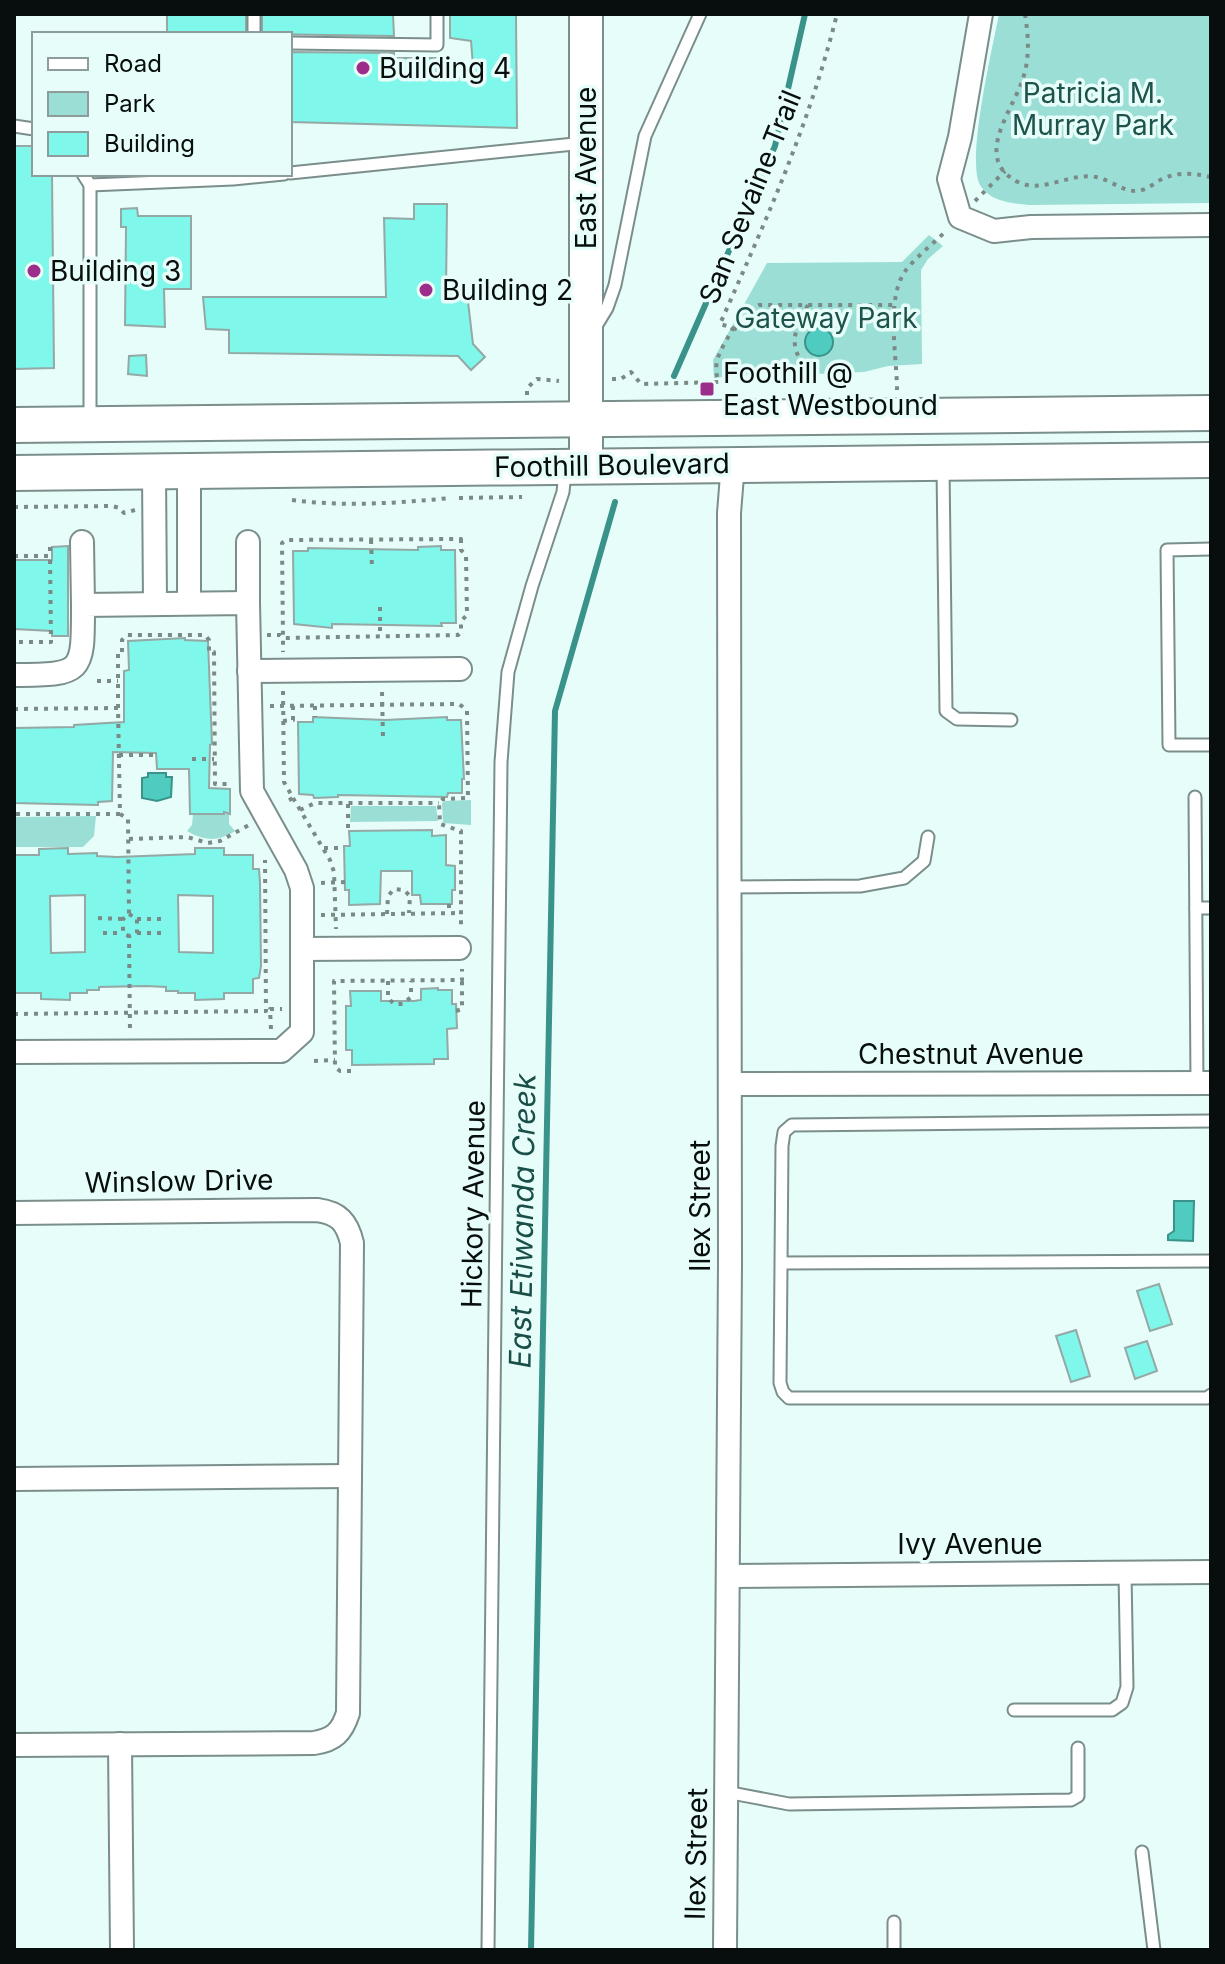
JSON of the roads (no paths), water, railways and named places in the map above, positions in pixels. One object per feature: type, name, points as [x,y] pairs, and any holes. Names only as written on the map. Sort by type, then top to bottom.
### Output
[{"type":"main road","name":"East Avenue","points":[[576,467],[585,419],[586,14]]},
{"type":"main road","name":"Foothill Boulevard","points":[[14,425],[1211,413]]},
{"type":"main road","name":"Foothill Boulevard","points":[[14,473],[1211,460]]},
{"type":"street","points":[[981,14],[960,137],[949,179],[960,217],[994,231],[1031,227],[1211,225]]},
{"type":"street","name":"Ilex Street","points":[[725,1950],[731,1084],[729,513],[733,463]]},
{"type":"street","points":[[148,604],[155,529],[154,472]]},
{"type":"street","points":[[189,472],[189,603]]},
{"type":"street","points":[[14,675],[53,675],[69,672],[78,665],[83,652],[82,542]]},
{"type":"street","points":[[14,1052],[281,1051],[302,1032],[302,888],[296,870],[252,791],[248,542]]},
{"type":"street","points":[[83,605],[248,603]]},
{"type":"street","points":[[249,671],[460,669]]},
{"type":"street","points":[[302,949],[463,947]]},
{"type":"street","name":"Chestnut Avenue","points":[[731,1084],[1204,1083]]},
{"type":"street","name":"Winslow Drive","points":[[14,1213],[317,1210],[331,1212],[343,1219],[352,1243],[350,1476]]},
{"type":"street","points":[[14,1479],[350,1476],[348,1713],[336,1736],[314,1743],[14,1745]]},
{"type":"street","name":"Ivy Avenue","points":[[729,1576],[1211,1572]]},
{"type":"street","points":[[120,1744],[122,1950]]},
{"type":"lane","points":[[292,43],[437,45],[437,14]]},
{"type":"lane","points":[[585,343],[607,308],[615,285],[645,136],[700,14]]},
{"type":"lane","points":[[292,173],[586,143]]},
{"type":"lane","points":[[84,176],[90,185],[90,424]]},
{"type":"lane","points":[[90,185],[264,176]]},
{"type":"lane","points":[[943,462],[946,711],[957,719],[1011,720]]},
{"type":"lane","name":"Hickory Avenue","points":[[488,1950],[501,762],[508,672],[563,492],[576,467]]},
{"type":"lane","points":[[1211,549],[1167,550],[1169,745],[1211,745]]},
{"type":"lane","points":[[1195,797],[1196,908],[1204,1083]]},
{"type":"lane","points":[[730,887],[860,886],[904,878],[924,861],[928,837]]},
{"type":"lane","points":[[1196,908],[1211,908]]},
{"type":"lane","points":[[1211,1121],[792,1125],[784,1132],[782,1146],[780,1383],[789,1398],[1207,1398],[1211,1395]]},
{"type":"lane","points":[[782,1263],[1211,1261]]},
{"type":"lane","points":[[1014,1710],[1112,1710],[1122,1703],[1127,1687],[1125,1573]]},
{"type":"lane","points":[[726,1792],[789,1804],[1071,1800],[1078,1796],[1080,1789],[1078,1748]]},
{"type":"lane","points":[[1142,1852],[1154,1950]]},
{"type":"lane","points":[[894,1922],[894,1950]]},
{"type":"waterway","name":"East Etiwanda Creek","points":[[674,376],[775,146],[805,14]]},
{"type":"waterway","name":"East Etiwanda Creek","points":[[531,1950],[555,711],[615,502]]},
{"type":"place","name":"Building 4","points":[[363,68]]},
{"type":"place","name":"Building 3","points":[[34,271]]},
{"type":"place","name":"Building 2","points":[[426,290]]},
{"type":"place","name":"Foothill @ East Westbound","points":[[707,389]]},
{"type":"park label","name":"Patricia M. Murray Park","points":[[1093,109]]},
{"type":"park label","name":"Gateway Park","points":[[826,318]]}]
